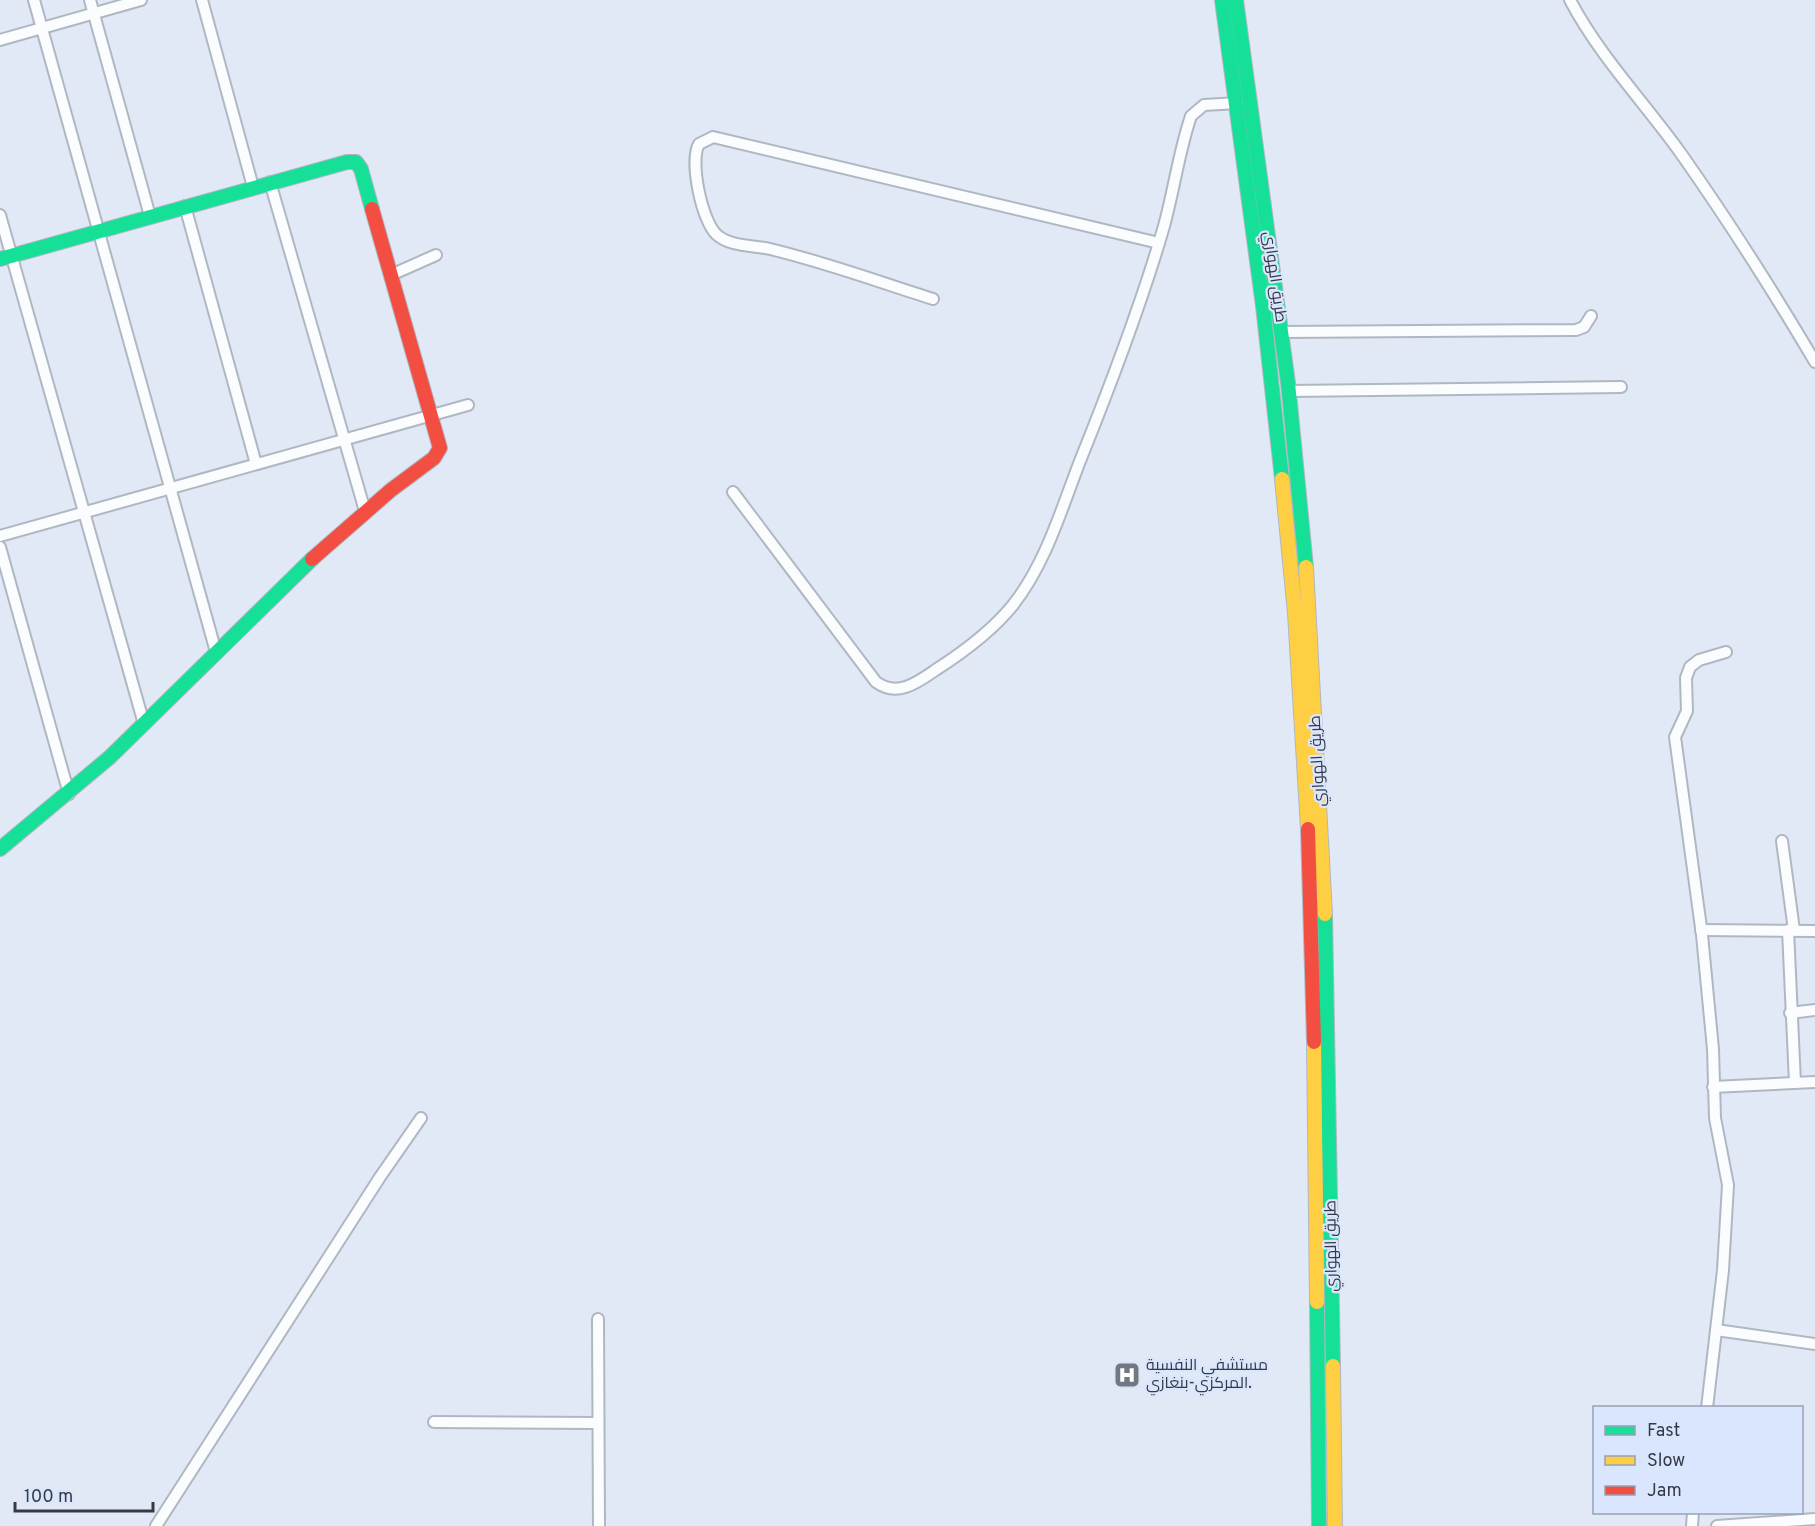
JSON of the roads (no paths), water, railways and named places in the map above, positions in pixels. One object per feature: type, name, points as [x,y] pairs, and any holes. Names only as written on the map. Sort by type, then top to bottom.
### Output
[{"type":"main road","name":"طريق الهواري","points":[[1222,0],[1238,102],[1276,415],[1293,590],[1308,822],[1313,970],[1319,1526]]},
{"type":"main road","name":"طريق الهواري","points":[[1236,0],[1282,332],[1310,609],[1328,969],[1335,1526]]},
{"type":"main road","points":[[0,849],[69,794],[144,724],[306,564],[365,511],[439,453],[440,445],[358,164],[350,161],[270,182],[6,257]]},
{"type":"main road","points":[[1313,970],[1328,969]]},
{"type":"street","points":[[34,0],[216,652]]},
{"type":"street","points":[[90,0],[150,216]]},
{"type":"street","points":[[0,40],[141,0]]},
{"type":"street","points":[[202,0],[254,187]]},
{"type":"street","points":[[1570,0],[1603,55],[1687,162],[1770,286],[1815,362]]},
{"type":"street","points":[[733,492],[876,682],[897,690],[911,686],[963,652],[988,632],[1028,584],[1047,547],[1117,369],[1159,243],[1191,116],[1204,105],[1238,102]]},
{"type":"street","points":[[933,299],[769,249],[729,242],[717,236],[708,225],[701,205],[695,157],[699,144],[713,137],[1159,243]]},
{"type":"street","points":[[270,182],[365,511]]},
{"type":"street","points":[[184,206],[256,464]]},
{"type":"street","points":[[0,214],[6,257],[84,512],[144,724]]},
{"type":"street","points":[[391,275],[436,255]]},
{"type":"street","points":[[1282,332],[1576,330],[1584,327],[1591,316]]},
{"type":"street","points":[[1289,392],[1621,387]]},
{"type":"street","points":[[0,536],[468,405]]},
{"type":"street","points":[[0,547],[3,569],[69,794]]},
{"type":"street","points":[[1707,1406],[1728,1185],[1715,1118],[1713,1049],[1701,930],[1675,737],[1688,706],[1686,678],[1690,667],[1699,660],[1726,652]]},
{"type":"street","points":[[1782,841],[1791,930],[1790,1013],[1795,1083]]},
{"type":"street","points":[[1701,930],[1815,931]]},
{"type":"street","points":[[1790,1013],[1815,1010]]},
{"type":"street","points":[[1713,1087],[1815,1082]]},
{"type":"street","points":[[156,1526],[368,1195],[421,1118]]},
{"type":"street","points":[[598,1319],[599,1526]]},
{"type":"street","points":[[1716,1330],[1815,1344]]},
{"type":"street","points":[[434,1422],[598,1423]]},
{"type":"street","points":[[1717,1526],[1815,1520]]},
{"type":"place","name":"مستشفي النفسية المركزي-بنغازي.","points":[[1127,1375]]}]
